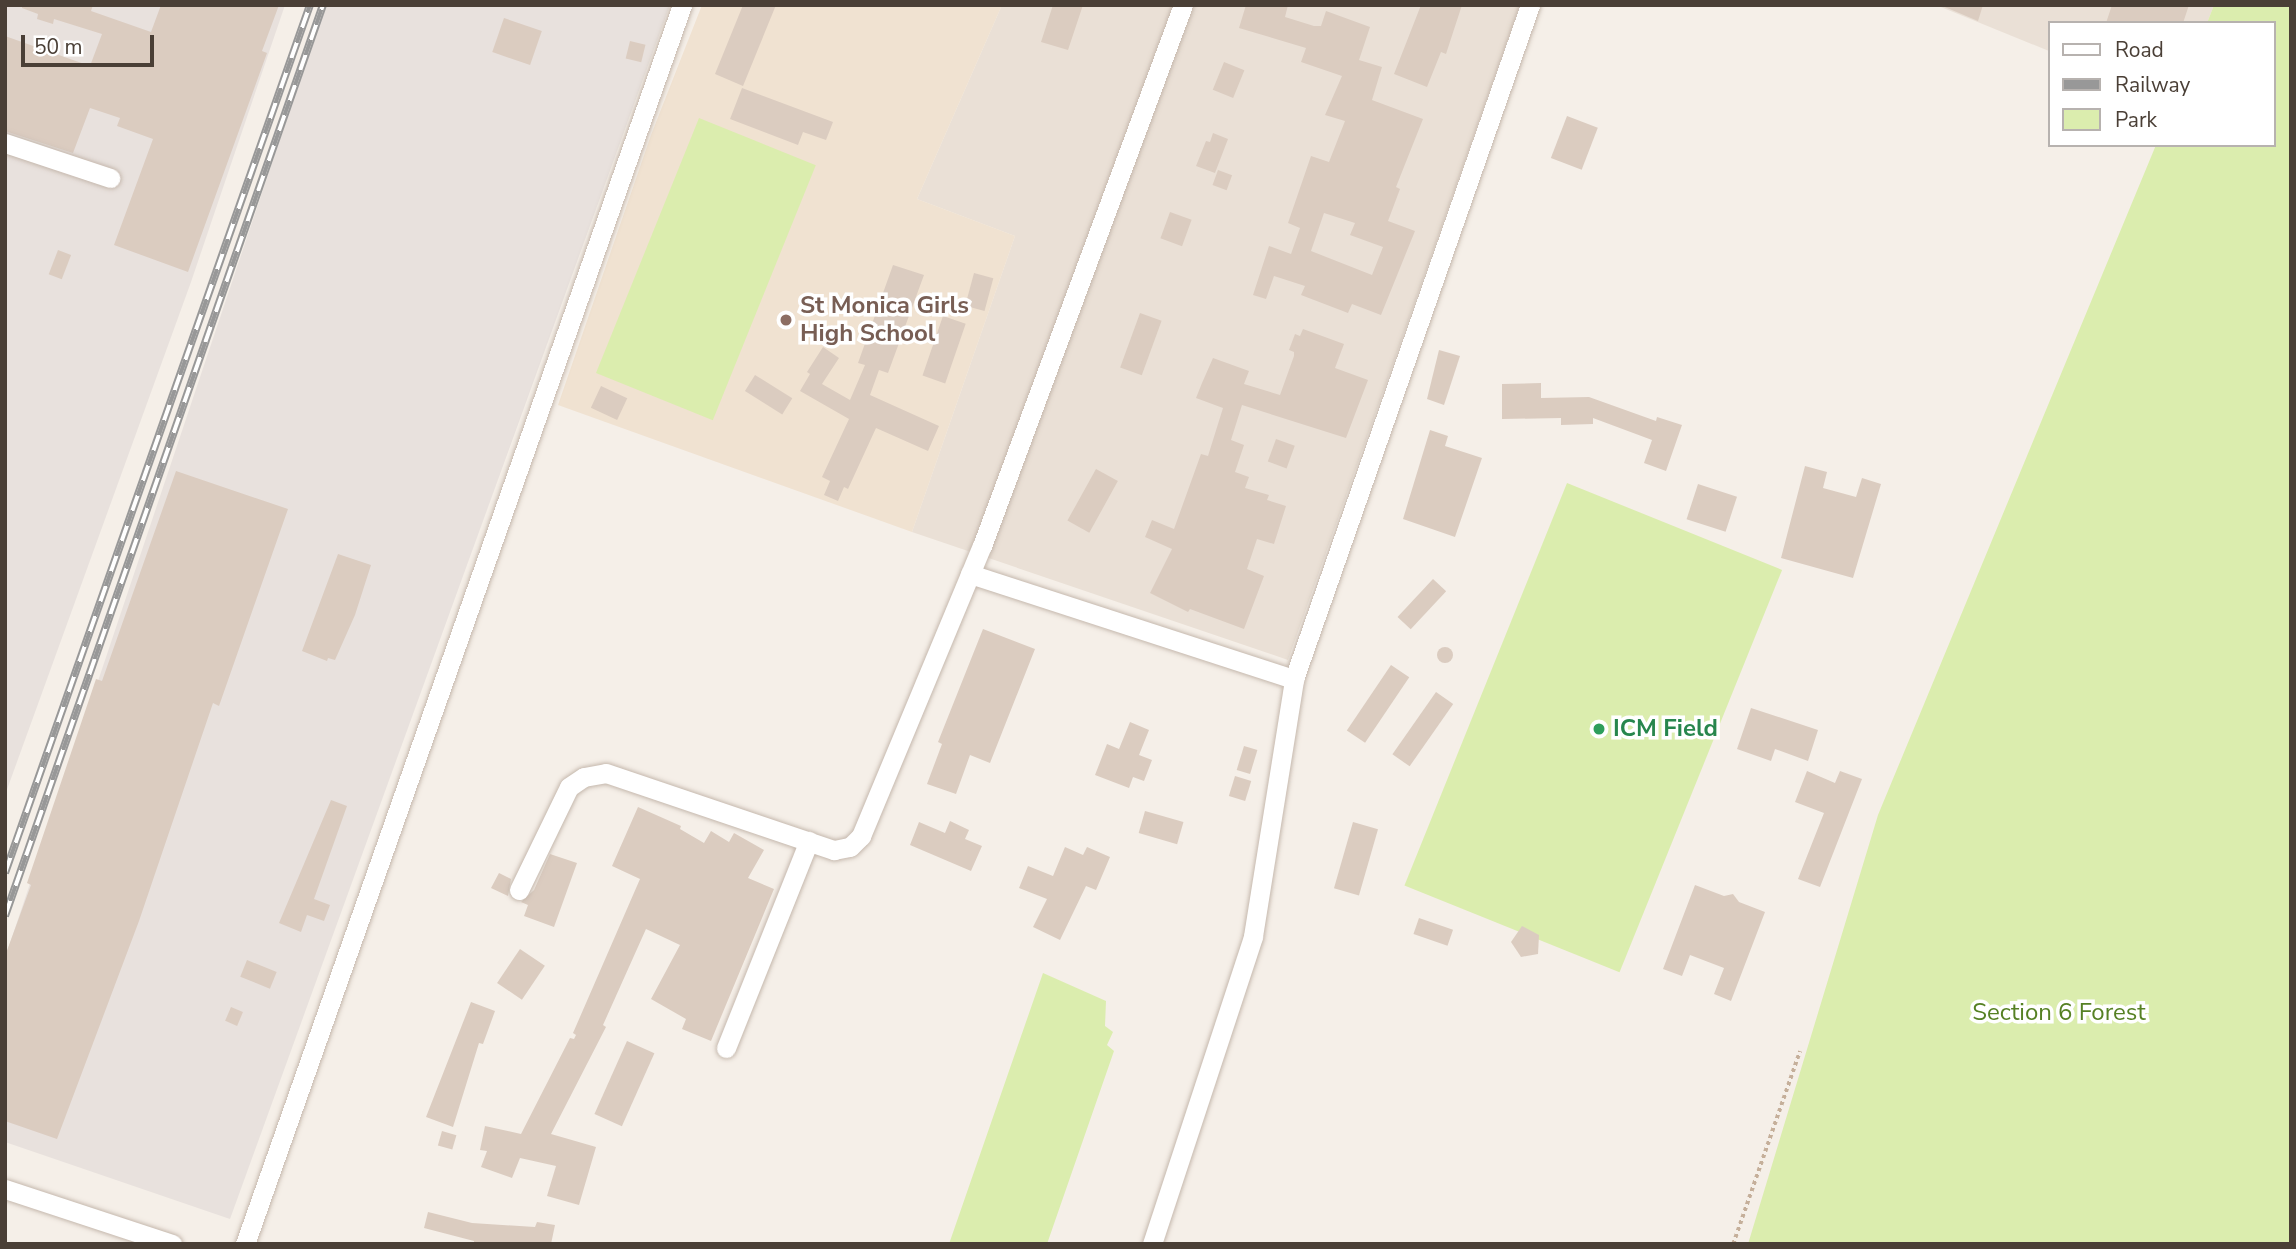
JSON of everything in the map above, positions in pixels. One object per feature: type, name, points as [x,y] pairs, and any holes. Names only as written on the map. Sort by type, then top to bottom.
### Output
[{"type":"street","points":[[245,1244],[682,5]]},
{"type":"street","points":[[519,890],[569,787],[584,777],[606,773],[834,850],[850,846],[862,836],[970,574],[1183,5]]},
{"type":"street","points":[[1152,1244],[1253,936],[1294,679],[1530,5]]},
{"type":"street","points":[[5,143],[110,178]]},
{"type":"street","points":[[970,574],[1294,679]]},
{"type":"street","points":[[726,1048],[809,841]]},
{"type":"street","points":[[5,1189],[172,1244]]},
{"type":"path","points":[[1733,1244],[1800,1051]]},
{"type":"shaded area","points":[[5,5],[285,5],[191,282],[5,795]]},
{"type":"shaded area","points":[[325,5],[670,5],[230,1219],[5,1142],[5,958]]},
{"type":"shaded area","name":"St Monica Girls High School","points":[[702,5],[1002,5],[917,199],[1015,236],[912,532],[558,405],[651,135]]},
{"type":"shaded area","points":[[1002,5],[1520,5],[1288,660],[912,532],[1015,236],[917,199]]},
{"type":"shaded area","points":[[1936,5],[2214,5],[2208,21],[2048,21],[2048,51]]},
{"type":"green space","name":"Section 6 Forest","points":[[2214,5],[2291,5],[2291,1244],[1748,1244],[1878,815],[2155,147],[2275,147],[2275,21],[2208,21]]},
{"type":"green space","points":[[699,118],[816,165],[713,420],[596,373]]},
{"type":"green space","name":"ICM Field","points":[[1567,483],[1782,570],[1620,972],[1404,885]]},
{"type":"green space","points":[[1043,973],[1106,1001],[1105,1026],[1113,1032],[1107,1045],[1114,1051],[1047,1244],[949,1244]]},
{"type":"building","points":[[22,5],[93,5],[91,11],[151,32],[161,5],[279,5],[262,51],[267,53],[188,272],[114,245],[153,139],[117,126],[120,118],[90,108],[73,153],[5,131],[5,36],[90,66],[102,34],[54,19],[53,24],[37,19],[38,14],[22,8]]},
{"type":"building","points":[[743,5],[776,5],[743,86],[715,74]]},
{"type":"building","points":[[1053,5],[1083,5],[1068,50],[1041,42]]},
{"type":"building","points":[[1246,5],[1288,5],[1285,17],[1314,26],[1321,26],[1326,11],[1370,27],[1359,60],[1382,67],[1372,100],[1423,119],[1396,187],[1400,189],[1388,221],[1415,231],[1381,315],[1352,304],[1348,313],[1301,295],[1305,286],[1274,276],[1266,299],[1253,295],[1269,246],[1291,254],[1300,228],[1288,223],[1311,156],[1329,162],[1345,121],[1325,115],[1342,76],[1301,62],[1306,48],[1239,28]],"holes":[[[1324,213],[1355,223],[1350,235],[1383,247],[1372,275],[1311,251]]]},
{"type":"building","points":[[1421,5],[1462,5],[1446,54],[1441,52],[1427,87],[1394,74]]},
{"type":"building","points":[[1940,5],[1983,5],[1978,21]]},
{"type":"building","points":[[2112,5],[2189,5],[2184,21],[2107,21]]},
{"type":"building","points":[[504,18],[542,31],[530,65],[492,52]]},
{"type":"building","points":[[630,41],[646,45],[641,62],[626,58]]},
{"type":"building","points":[[1224,62],[1244,70],[1233,98],[1213,90]]},
{"type":"building","points":[[742,88],[833,122],[826,140],[803,132],[798,145],[730,119]]},
{"type":"building","points":[[1567,116],[1598,128],[1582,170],[1551,158]]},
{"type":"building","points":[[1213,133],[1228,139],[1215,173],[1196,166],[1206,141],[1210,142]]},
{"type":"building","points":[[1218,170],[1232,175],[1227,190],[1213,185]]},
{"type":"building","points":[[1170,212],[1192,220],[1182,246],[1160,238]]},
{"type":"building","points":[[58,250],[71,255],[62,279],[49,274]]},
{"type":"building","points":[[893,265],[924,275],[888,373],[879,370],[870,395],[939,426],[928,451],[876,428],[848,489],[844,487],[838,501],[824,495],[830,481],[822,477],[849,419],[800,391],[810,374],[807,372],[823,347],[839,358],[822,384],[850,400],[865,365],[858,363]]},
{"type":"building","points":[[974,273],[993,278],[985,311],[965,306]]},
{"type":"building","points":[[1140,313],[1162,321],[1142,375],[1120,368]]},
{"type":"building","points":[[943,316],[966,324],[945,383],[922,376]]},
{"type":"building","points":[[1303,329],[1344,344],[1335,368],[1368,380],[1346,438],[1242,405],[1231,440],[1244,445],[1235,472],[1249,477],[1245,488],[1269,495],[1267,500],[1286,506],[1274,544],[1257,539],[1247,569],[1264,576],[1244,629],[1190,609],[1188,612],[1150,593],[1172,549],[1145,537],[1152,520],[1174,529],[1201,454],[1208,456],[1223,408],[1196,398],[1213,358],[1249,371],[1244,384],[1280,395],[1294,356],[1294,352],[1289,350],[1295,334],[1300,336]]},
{"type":"building","points":[[1439,350],[1460,356],[1444,405],[1427,399]]},
{"type":"building","points":[[755,375],[792,398],[782,414],[745,391]]},
{"type":"building","points":[[1541,383],[1541,398],[1589,397],[1656,421],[1657,417],[1682,425],[1666,471],[1644,463],[1652,440],[1593,418],[1593,424],[1561,425],[1561,418],[1502,419],[1502,384]]},
{"type":"building","points":[[601,386],[627,398],[617,420],[591,408]]},
{"type":"building","points":[[1430,430],[1448,436],[1445,446],[1482,458],[1455,537],[1403,519]]},
{"type":"building","points":[[1276,439],[1295,446],[1287,468],[1268,462]]},
{"type":"building","points":[[1805,466],[1827,472],[1823,488],[1856,497],[1862,478],[1881,484],[1853,578],[1781,558]]},
{"type":"building","points":[[1096,469],[1118,481],[1089,533],[1067,521]]},
{"type":"building","points":[[176,471],[288,509],[219,706],[213,703],[139,921],[57,1139],[5,1121],[5,956],[31,885],[27,883],[96,679],[102,681]]},
{"type":"building","points":[[1698,484],[1737,497],[1726,532],[1687,519]]},
{"type":"building","points":[[338,554],[371,565],[355,615],[335,660],[328,658],[327,661],[302,651]]},
{"type":"building","points":[[1433,579],[1446,591],[1411,629],[1398,617]]},
{"type":"building","points":[[983,629],[1035,649],[990,763],[970,755],[956,794],[927,784],[942,744],[938,742]]},
{"type":"building","points":[[1445,647],[1451,649],[1451,661],[1445,663],[1439,661],[1437,655],[1439,649]]},
{"type":"building","points":[[1391,665],[1409,677],[1365,743],[1347,730]]},
{"type":"building","points":[[1436,692],[1453,704],[1410,766],[1392,754]]},
{"type":"building","points":[[1751,708],[1818,730],[1808,761],[1775,749],[1771,761],[1737,749]]},
{"type":"building","points":[[1130,722],[1149,730],[1139,755],[1152,760],[1144,781],[1133,777],[1129,788],[1095,775],[1107,744],[1119,749]]},
{"type":"building","points":[[1244,746],[1257,750],[1250,774],[1237,770]]},
{"type":"building","points":[[1807,771],[1835,783],[1840,771],[1862,779],[1820,887],[1798,879],[1824,813],[1795,802]]},
{"type":"building","points":[[1235,776],[1251,781],[1245,801],[1229,796]]},
{"type":"building","points":[[331,800],[347,806],[314,899],[330,905],[324,921],[307,915],[301,932],[279,923]]},
{"type":"building","points":[[638,807],[681,826],[680,829],[704,843],[711,831],[729,842],[734,833],[764,850],[748,878],[774,889],[711,1041],[682,1029],[686,1019],[651,999],[680,945],[646,929],[603,1025],[606,1027],[551,1134],[596,1147],[579,1205],[547,1196],[556,1166],[520,1158],[512,1178],[481,1167],[487,1151],[480,1150],[485,1126],[521,1134],[570,1038],[574,1039],[576,1035],[573,1033],[640,879],[612,866]]},
{"type":"building","points":[[1145,811],[1183,822],[1177,844],[1139,833]]},
{"type":"building","points":[[950,821],[969,830],[965,839],[982,846],[971,871],[910,845],[919,822],[945,833]]},
{"type":"building","points":[[1353,822],[1378,829],[1359,895],[1334,888]]},
{"type":"building","points":[[1065,847],[1083,855],[1087,847],[1110,857],[1096,890],[1086,886],[1060,940],[1033,927],[1047,899],[1019,888],[1028,866],[1053,876]]},
{"type":"building","points":[[550,854],[577,863],[554,927],[524,916],[528,905],[521,902],[534,890]]},
{"type":"building","points":[[499,873],[511,879],[508,896],[491,888]]},
{"type":"building","points":[[1695,885],[1724,896],[1733,894],[1739,902],[1765,912],[1731,1001],[1714,994],[1724,968],[1690,955],[1682,976],[1663,969]]},
{"type":"building","points":[[1419,918],[1453,930],[1448,946],[1413,934]]},
{"type":"building","points":[[1522,926],[1539,935],[1538,954],[1521,957],[1511,942]]},
{"type":"building","points":[[520,949],[545,966],[522,1000],[497,983]]},
{"type":"building","points":[[247,960],[277,972],[270,989],[240,977]]},
{"type":"building","points":[[471,1002],[495,1011],[483,1044],[479,1043],[453,1127],[426,1117]]},
{"type":"building","points":[[231,1007],[243,1012],[237,1026],[225,1021]]},
{"type":"building","points":[[627,1041],[654,1053],[622,1126],[594,1114]]},
{"type":"building","points":[[442,1131],[456,1135],[452,1150],[438,1145]]},
{"type":"building","points":[[428,1212],[472,1223],[535,1227],[537,1222],[555,1225],[551,1244],[474,1244],[474,1241],[424,1228]]},
{"type":"railway","points":[[5,873],[310,5]]},
{"type":"railway","points":[[5,916],[323,5]]},
{"type":"place","name":"St Monica Girls High School","points":[[786,320]]},
{"type":"place","name":"ICM Field","points":[[1599,729]]}]
